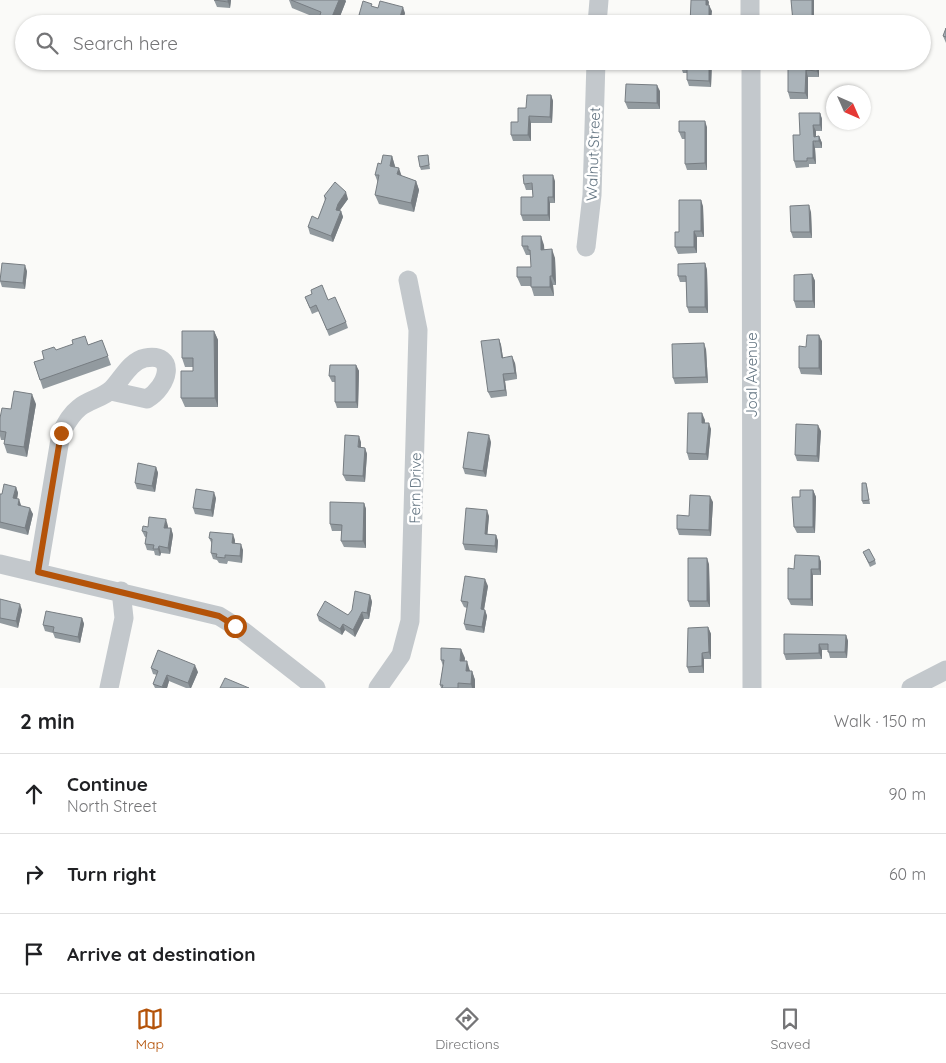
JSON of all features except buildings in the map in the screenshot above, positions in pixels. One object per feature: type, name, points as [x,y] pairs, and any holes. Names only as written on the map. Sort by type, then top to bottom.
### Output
[{"type":"street","points":[[598,15],[599,0]]},
{"type":"street","points":[[750,0],[750,15]]},
{"type":"street","name":"Walnut Street","points":[[586,247],[592,195],[596,70]]},
{"type":"street","name":"Joal Avenue","points":[[751,70],[752,688]]},
{"type":"street","name":"Fern Drive","points":[[378,688],[400,655],[410,621],[418,330],[408,280]]},
{"type":"street","points":[[38,572],[61,433],[70,417],[80,407],[111,391]]},
{"type":"street","points":[[0,564],[121,591],[219,616],[243,631],[316,688]]},
{"type":"street","points":[[109,688],[124,618],[121,591]]},
{"type":"street","points":[[911,688],[946,670]]},
{"type":"route","points":[[61,433],[38,572],[219,616],[235,626]]}]
